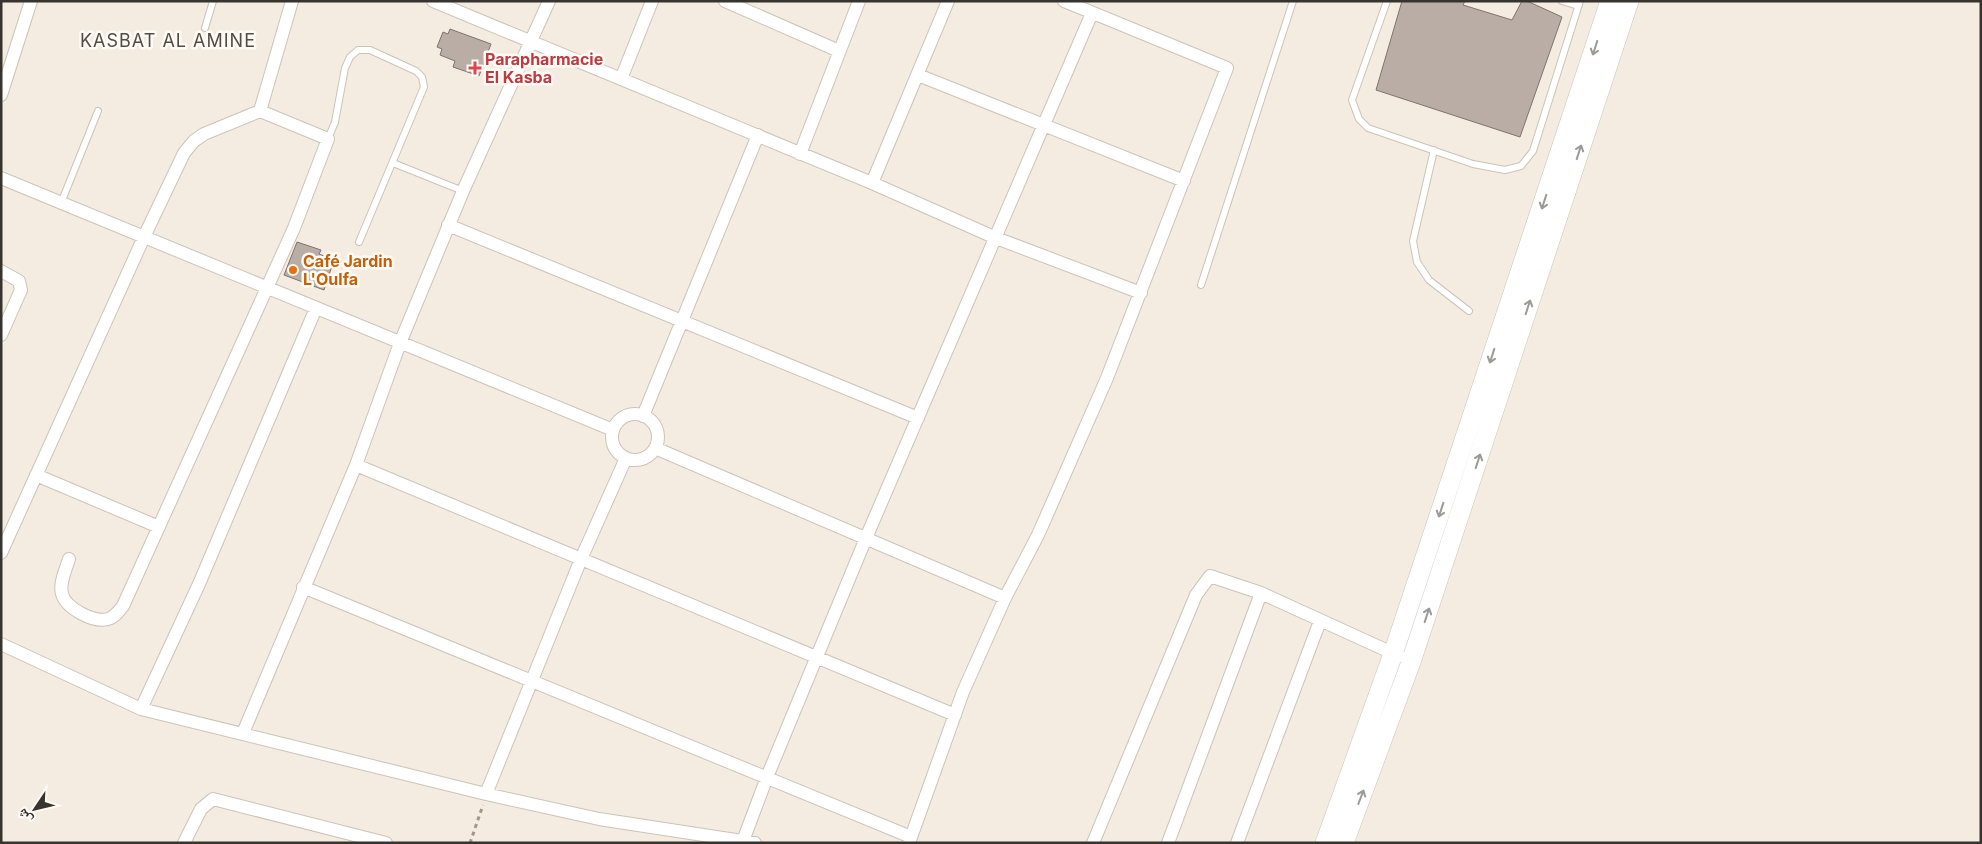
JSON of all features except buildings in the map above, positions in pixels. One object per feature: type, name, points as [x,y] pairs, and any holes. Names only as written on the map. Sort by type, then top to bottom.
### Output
[{"type":"street","points":[[1,95],[31,1]]},
{"type":"street","points":[[260,110],[292,1]]},
{"type":"street","points":[[433,1],[758,135],[996,238],[1141,293]]},
{"type":"street","points":[[243,733],[356,465],[400,342],[448,225],[549,1]]},
{"type":"street","points":[[621,79],[652,1]]},
{"type":"street","points":[[724,1],[839,51]]},
{"type":"street","points":[[800,154],[859,1]]},
{"type":"street","points":[[872,184],[948,1]]},
{"type":"street","points":[[303,587],[767,777],[910,840],[955,715],[1005,598],[1038,535],[1141,293],[1226,68],[1064,1]]},
{"type":"street","points":[[1325,843],[1393,654],[1610,1]]},
{"type":"street","points":[[1344,843],[1411,662],[1629,1]]},
{"type":"street","points":[[1,644],[141,709],[486,794],[599,819],[749,842],[767,777],[866,538],[1092,13]]},
{"type":"street","points":[[918,75],[1184,181]]},
{"type":"street","points":[[1,553],[184,153],[194,141],[204,134],[260,110],[328,139],[294,228],[123,606],[114,616],[106,620],[96,619],[72,608],[66,602],[61,587],[69,559]]},
{"type":"street","points":[[643,416],[758,135]]},
{"type":"street","points":[[1,178],[613,430]]},
{"type":"street","points":[[448,225],[681,323],[918,418]]},
{"type":"street","points":[[1,272],[19,281],[21,290],[1,335]]},
{"type":"street","points":[[141,709],[199,584],[316,308]]},
{"type":"street","points":[[636,414],[643,416],[654,426],[657,433],[655,448],[646,457],[633,460],[626,458],[616,450],[612,437],[613,430],[621,418],[636,414]]},
{"type":"street","points":[[655,448],[1005,598]]},
{"type":"street","points":[[486,794],[581,559],[626,458]]},
{"type":"street","points":[[356,465],[955,715]]},
{"type":"street","points":[[36,475],[159,527]]},
{"type":"street","points":[[1093,843],[1185,621],[1204,582],[1210,576],[1261,593],[1411,662]]},
{"type":"street","points":[[1168,843],[1261,593]]},
{"type":"street","points":[[1237,843],[1320,620]]},
{"type":"street","points":[[184,843],[201,809],[213,799],[386,843]]},
{"type":"lane","points":[[205,28],[213,1]]},
{"type":"lane","points":[[1201,284],[1293,1]]},
{"type":"lane","points":[[1387,1],[1352,100],[1355,111],[1368,128],[1473,164],[1505,170],[1521,166],[1533,151],[1579,4],[1562,1]]},
{"type":"lane","points":[[328,139],[335,122],[345,68],[350,56],[358,50],[370,50],[416,71],[422,77],[424,87],[360,242]]},
{"type":"lane","points":[[62,203],[98,111]]},
{"type":"lane","points":[[1434,150],[1413,241],[1417,262],[1429,280],[1469,311]]},
{"type":"lane","points":[[393,163],[463,191]]},
{"type":"path","points":[[470,843],[482,810]]},
{"type":"place","name":"Parapharmacie El Kasba","points":[[475,68]]},
{"type":"place","name":"Café Jardin L'Oulfa","points":[[293,270]]},
{"type":"district","name":"KASBAT AL AMINE","points":[[168,40]]}]
